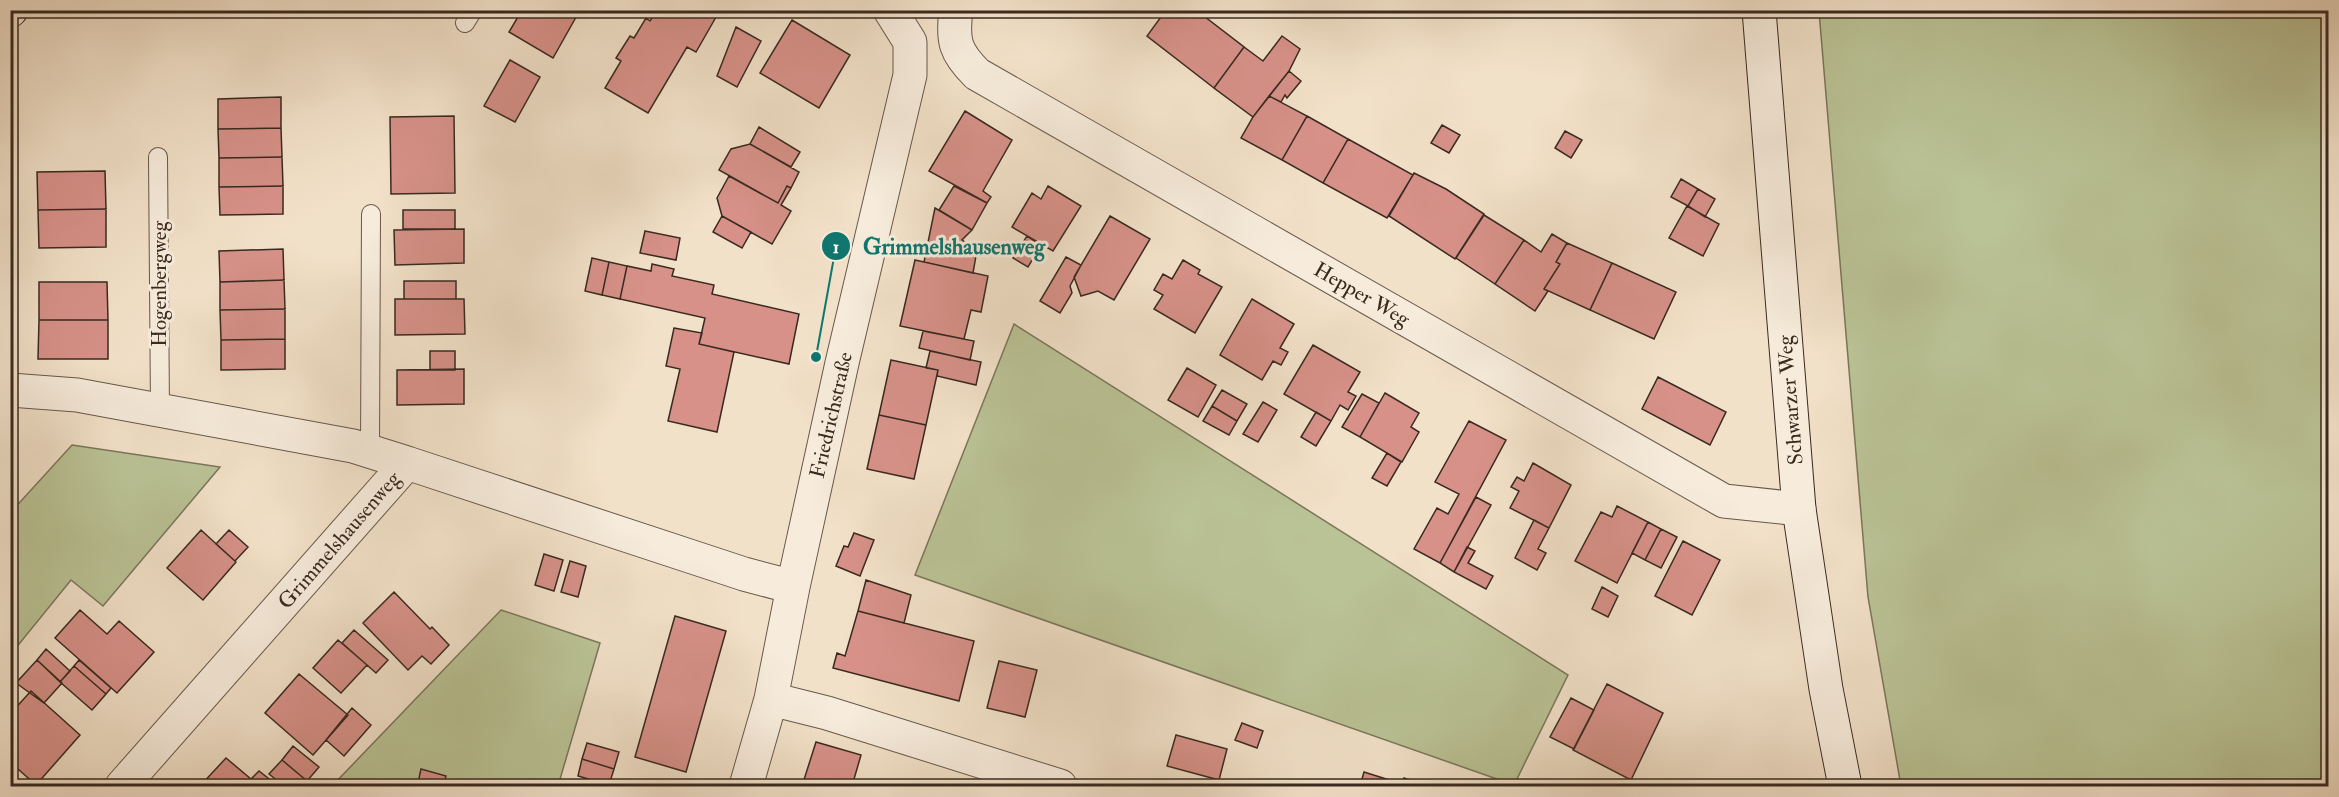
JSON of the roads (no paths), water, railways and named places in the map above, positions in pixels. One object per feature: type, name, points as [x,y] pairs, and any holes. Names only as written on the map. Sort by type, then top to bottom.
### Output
[{"type":"street","name":"Friedrichstraße","points":[[746,786],[771,699],[842,363],[910,75],[910,42],[890,10]]},
{"type":"street","name":"Schwarzer Weg","points":[[1759,10],[1799,509],[1826,689],[1845,786]]},
{"type":"street","name":"Hepper Weg","points":[[955,22],[961,57],[977,74],[1724,501],[1799,509]]},
{"type":"street","points":[[10,390],[77,395],[160,410],[353,446],[407,463]]},
{"type":"street","name":"Grimmelshausenweg","points":[[122,786],[407,463],[733,570],[793,587]]},
{"type":"street","points":[[771,699],[827,713],[1060,786]]},
{"type":"lane","name":"Hogenbergweg","points":[[158,157],[160,410]]},
{"type":"lane","points":[[370,451],[371,214]]},
{"type":"place","name":"Grimmelshausenweg","points":[[816,357]]}]
